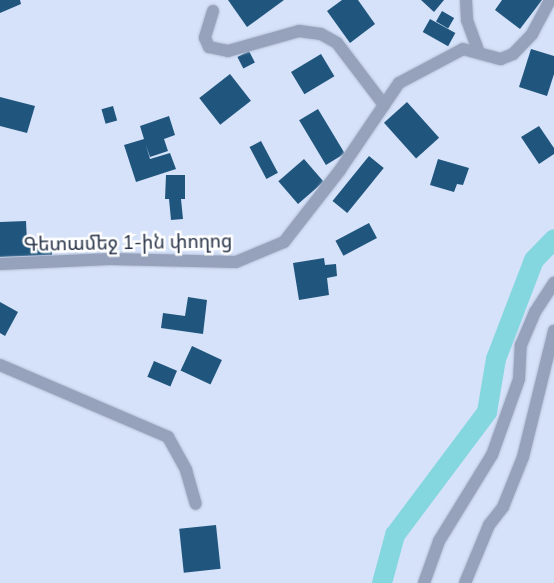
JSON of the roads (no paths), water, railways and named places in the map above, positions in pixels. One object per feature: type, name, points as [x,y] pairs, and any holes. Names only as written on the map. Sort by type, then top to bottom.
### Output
[{"type":"street","points":[[466,0],[467,20],[478,50],[488,57],[500,59],[514,54],[532,34],[550,0]]},
{"type":"street","points":[[213,11],[205,38],[209,46],[228,51],[299,31],[322,34],[337,43],[384,105]]},
{"type":"street","name":"Գետամեջ 1-ին փողոց","points":[[0,264],[110,259],[236,262],[284,242],[340,170],[399,83],[463,49],[478,50]]},
{"type":"street","points":[[424,583],[439,541],[492,455],[519,379],[521,345],[535,312],[554,283]]},
{"type":"street","points":[[465,583],[489,525],[503,507],[523,457],[554,331]]},
{"type":"street","points":[[0,365],[168,437],[186,470],[196,504]]},
{"type":"waterway","points":[[382,583],[395,535],[487,412],[496,359],[534,260],[554,239]]}]
